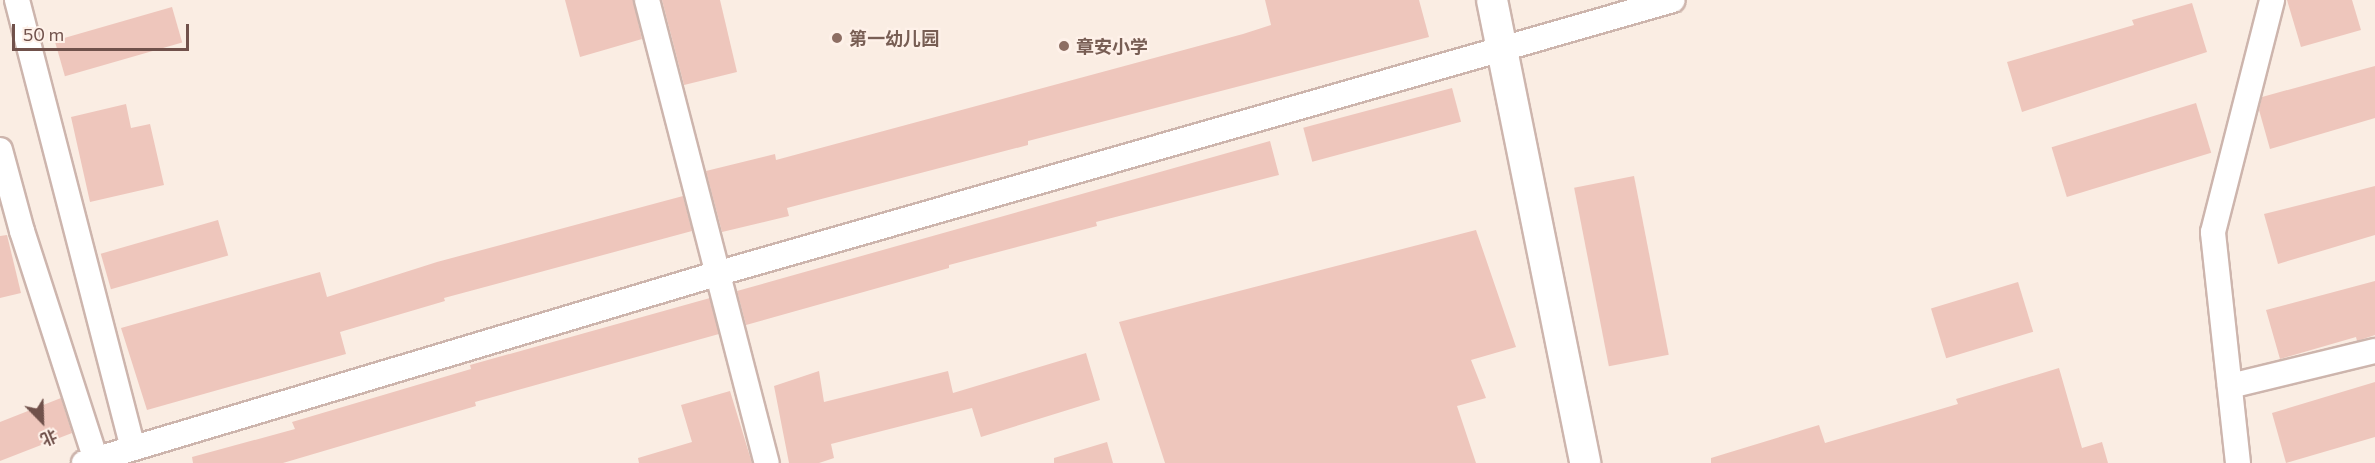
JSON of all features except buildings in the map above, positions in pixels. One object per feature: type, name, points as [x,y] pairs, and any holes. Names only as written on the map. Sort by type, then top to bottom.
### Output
[{"type":"street","points":[[17,0],[132,446]]},
{"type":"street","points":[[647,0],[767,463]]},
{"type":"street","points":[[1492,0],[1504,47],[1585,463]]},
{"type":"street","points":[[0,150],[22,231],[92,462],[132,446],[716,273],[1673,0]]},
{"type":"street","points":[[2238,463],[2213,232],[2272,0]]},
{"type":"street","points":[[2230,386],[2375,351]]},
{"type":"place","name":"第一幼儿园","points":[[837,38]]},
{"type":"place","name":"章安小学","points":[[1064,46]]}]
